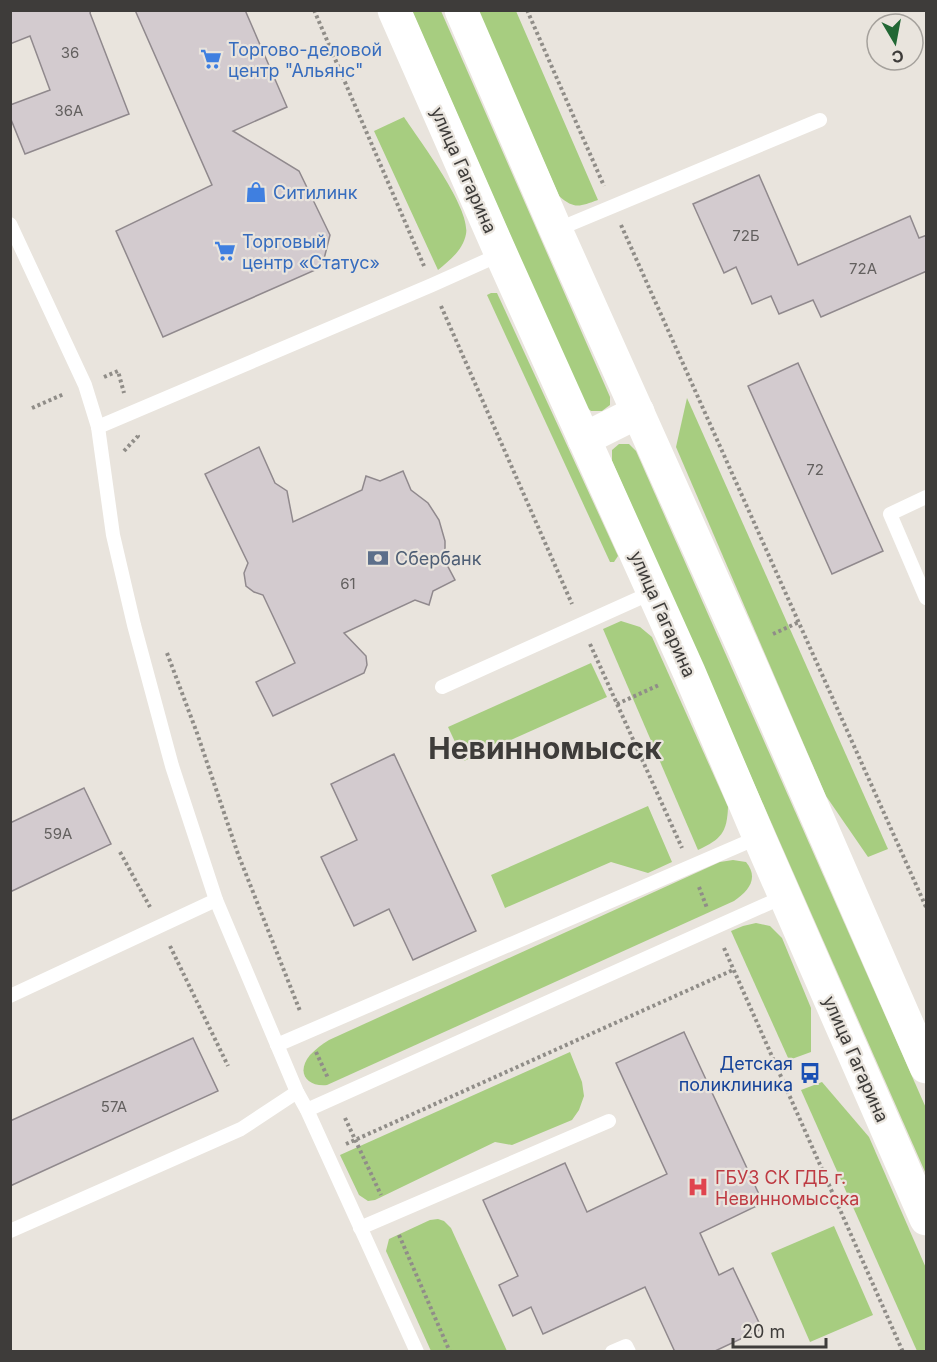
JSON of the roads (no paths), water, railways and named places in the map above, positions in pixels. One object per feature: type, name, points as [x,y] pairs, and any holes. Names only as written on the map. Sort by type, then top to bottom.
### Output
[{"type":"main road","name":"улица Гагарина","points":[[394,10],[689,672],[927,1219]]},
{"type":"main road","points":[[461,10],[556,230],[744,647],[927,1067]]},
{"type":"main road","points":[[584,439],[638,412]]},
{"type":"lane","points":[[556,230],[820,120]]},
{"type":"lane","points":[[10,224],[85,385],[98,427],[113,535],[134,625],[172,766],[216,900],[297,1092],[308,1110],[417,1352]]},
{"type":"lane","points":[[98,427],[501,254]]},
{"type":"lane","points":[[927,497],[890,514],[927,598]]},
{"type":"lane","points":[[442,687],[653,592]]},
{"type":"lane","points":[[277,1045],[759,837]]},
{"type":"lane","points":[[308,1110],[785,896]]},
{"type":"lane","points":[[10,996],[216,900]]},
{"type":"lane","points":[[10,1231],[241,1129],[297,1092]]},
{"type":"lane","points":[[360,1228],[609,1121]]},
{"type":"lane","points":[[612,1352],[626,1346],[629,1352]]},
{"type":"place","name":"Торгово-деловой центр \"Альянс\"","points":[[211,59]]},
{"type":"place","name":"Ситилинк","points":[[256,192]]},
{"type":"place","name":"Торговый центр «Статус»","points":[[225,251]]},
{"type":"place","name":"Сбербанк","points":[[378,558]]},
{"type":"place","name":"Детская поликлиника","points":[[810,1073]]},
{"type":"place","name":"ГБУЗ СК ГДБ г. Невинномысска","points":[[698,1187]]},
{"type":"district","name":"Невинномысск","points":[[545,748]]}]
